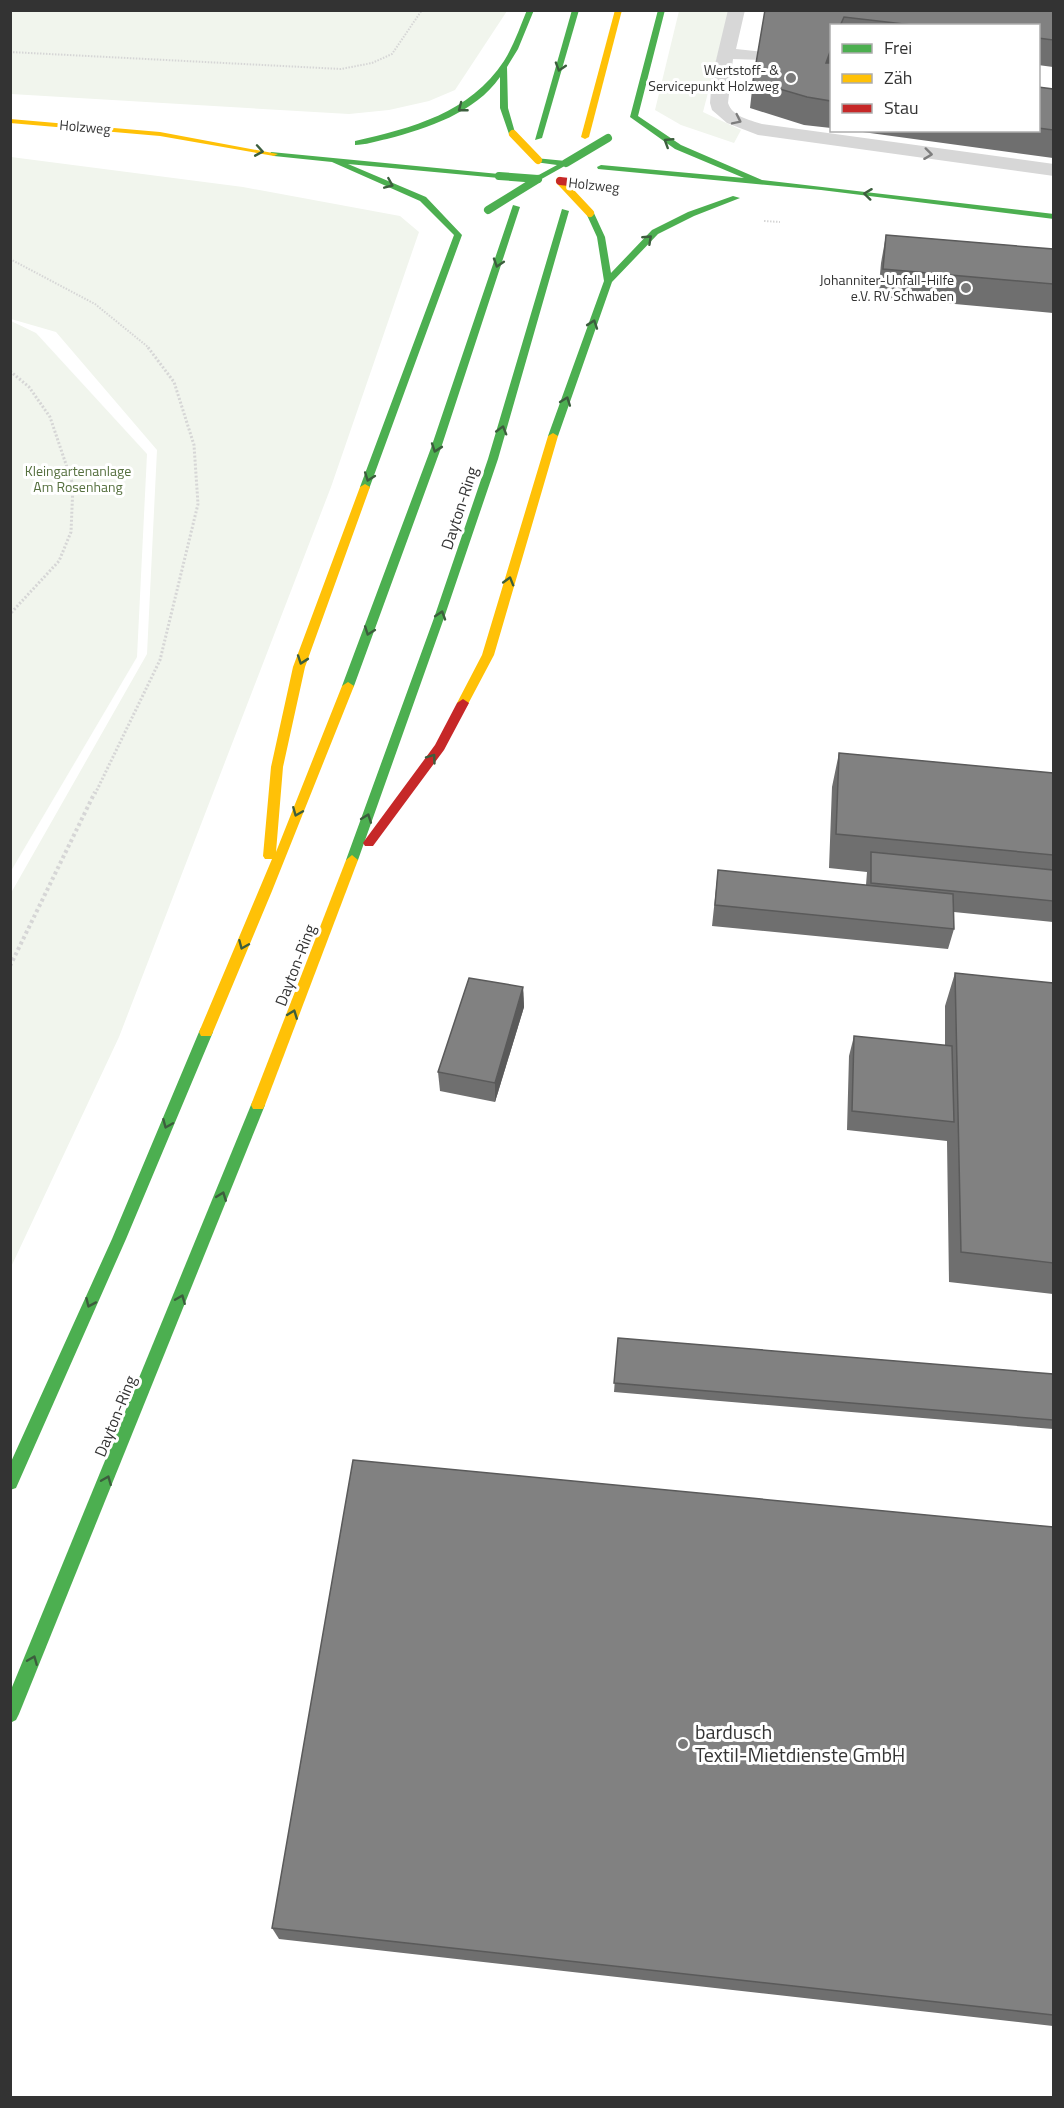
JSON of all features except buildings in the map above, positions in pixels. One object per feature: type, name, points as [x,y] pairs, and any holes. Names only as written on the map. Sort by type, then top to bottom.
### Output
[{"type":"main road","points":[[404,147],[353,142],[406,134],[453,115],[504,68],[531,10]]},
{"type":"main road","points":[[538,138],[576,10]]},
{"type":"main road","points":[[585,137],[619,10]]},
{"type":"main road","points":[[484,213],[549,178],[566,163],[621,127],[662,10]]},
{"type":"main road","points":[[504,68],[504,108],[513,134],[537,160],[549,178],[590,213],[597,222],[603,241],[608,281]]},
{"type":"main road","name":"Holzweg","points":[[10,121],[160,134],[252,135]]},
{"type":"main road","points":[[621,127],[650,131],[681,150],[760,182]]},
{"type":"main road","name":"Holzweg","points":[[160,134],[277,154],[335,161],[499,176],[549,178],[615,187]]},
{"type":"main road","name":"Holzweg","points":[[516,158],[760,182],[1053,217]]},
{"type":"main road","points":[[266,891],[277,766],[299,667],[461,232],[423,199],[335,161]]},
{"type":"main road","points":[[347,873],[440,747],[488,655],[540,474],[608,281],[656,232],[691,214],[741,199],[702,195]]},
{"type":"main road","points":[[10,1483],[119,1239],[266,891],[387,584],[436,448],[516,207]]},
{"type":"main road","name":"Holzweg","points":[[867,208],[1030,215]]},
{"type":"main road","name":"Dayton-Ring","points":[[10,1714],[200,1251],[347,873],[430,647],[495,454],[565,211]]},
{"type":"lane","points":[[736,10],[717,102],[722,111],[732,119],[758,129],[1053,170]]},
{"type":"lane","points":[[726,53],[759,56]]},
{"type":"path","points":[[10,52],[341,69],[372,63],[392,54],[422,10]]},
{"type":"path","points":[[10,259],[95,304],[147,346],[174,382],[178,393],[194,445],[198,504],[160,660],[10,966]]},
{"type":"path","points":[[10,371],[29,387],[51,417],[72,485],[71,532],[59,561],[10,614]]},
{"type":"green space","points":[[10,11],[507,11],[455,90],[429,101],[389,110],[349,114],[11,94]]},
{"type":"green space","points":[[679,11],[729,11],[703,112],[741,130],[734,143],[681,125],[655,110]]},
{"type":"green space","points":[[11,157],[243,187],[400,216],[419,232],[331,487],[119,1037],[11,1267],[11,893],[147,654],[157,450],[56,332],[11,319]]},
{"type":"green space","name":"Kleingartenanlage Am Rosenhang","points":[[11,321],[36,333],[147,454],[137,657],[11,871]]},
{"type":"traffic: fast","points":[[358,143],[422,126],[462,108],[479,95],[495,80],[508,61],[531,10]]},
{"type":"traffic: fast","points":[[538,138],[576,10]]},
{"type":"traffic: fast","points":[[662,10],[634,117],[678,147],[760,182]]},
{"type":"traffic: fast","points":[[504,68],[504,108],[513,134]]},
{"type":"traffic: fast","points":[[566,163],[608,138]]},
{"type":"traffic: fast","points":[[274,154],[499,176]]},
{"type":"traffic: fast","points":[[538,160],[566,163]]},
{"type":"traffic: fast","points":[[335,161],[423,199],[458,235],[365,487]]},
{"type":"traffic: fast","points":[[538,179],[566,163]]},
{"type":"traffic: fast","points":[[601,167],[821,188],[1054,217]]},
{"type":"traffic: fast","points":[[499,176],[538,179]]},
{"type":"traffic: fast","points":[[488,210],[538,179]]},
{"type":"traffic: fast","points":[[553,436],[608,281],[655,232],[691,214],[736,198]]},
{"type":"traffic: fast","points":[[348,686],[436,448],[516,207]]},
{"type":"traffic: fast","points":[[352,860],[493,459],[565,211]]},
{"type":"traffic: fast","points":[[590,213],[601,237],[608,281]]},
{"type":"traffic: fast","points":[[10,1483],[119,1239],[206,1032]]},
{"type":"traffic: fast","points":[[10,1714],[258,1105]]},
{"type":"traffic: slow","points":[[585,137],[619,10]]},
{"type":"traffic: slow","points":[[10,121],[160,134],[274,154]]},
{"type":"traffic: slow","points":[[513,134],[538,160]]},
{"type":"traffic: slow","points":[[560,181],[590,213]]},
{"type":"traffic: slow","points":[[463,703],[488,655],[553,436]]},
{"type":"traffic: slow","points":[[269,856],[277,767],[299,667],[365,487]]},
{"type":"traffic: slow","points":[[206,1032],[266,891],[348,686]]},
{"type":"traffic: slow","points":[[258,1105],[352,860]]},
{"type":"traffic: jam","points":[[560,181],[597,185]]},
{"type":"traffic: jam","points":[[369,843],[440,747],[463,703]]},
{"type":"place","name":"Wertstoff- & Servicepunkt Holzweg","points":[[791,78]]},
{"type":"place","name":"Johanniter-Unfall-Hilfe e.V. RV Schwaben","points":[[966,288]]},
{"type":"place","name":"bardusch Textil-Mietdienste GmbH","points":[[683,1744]]}]
